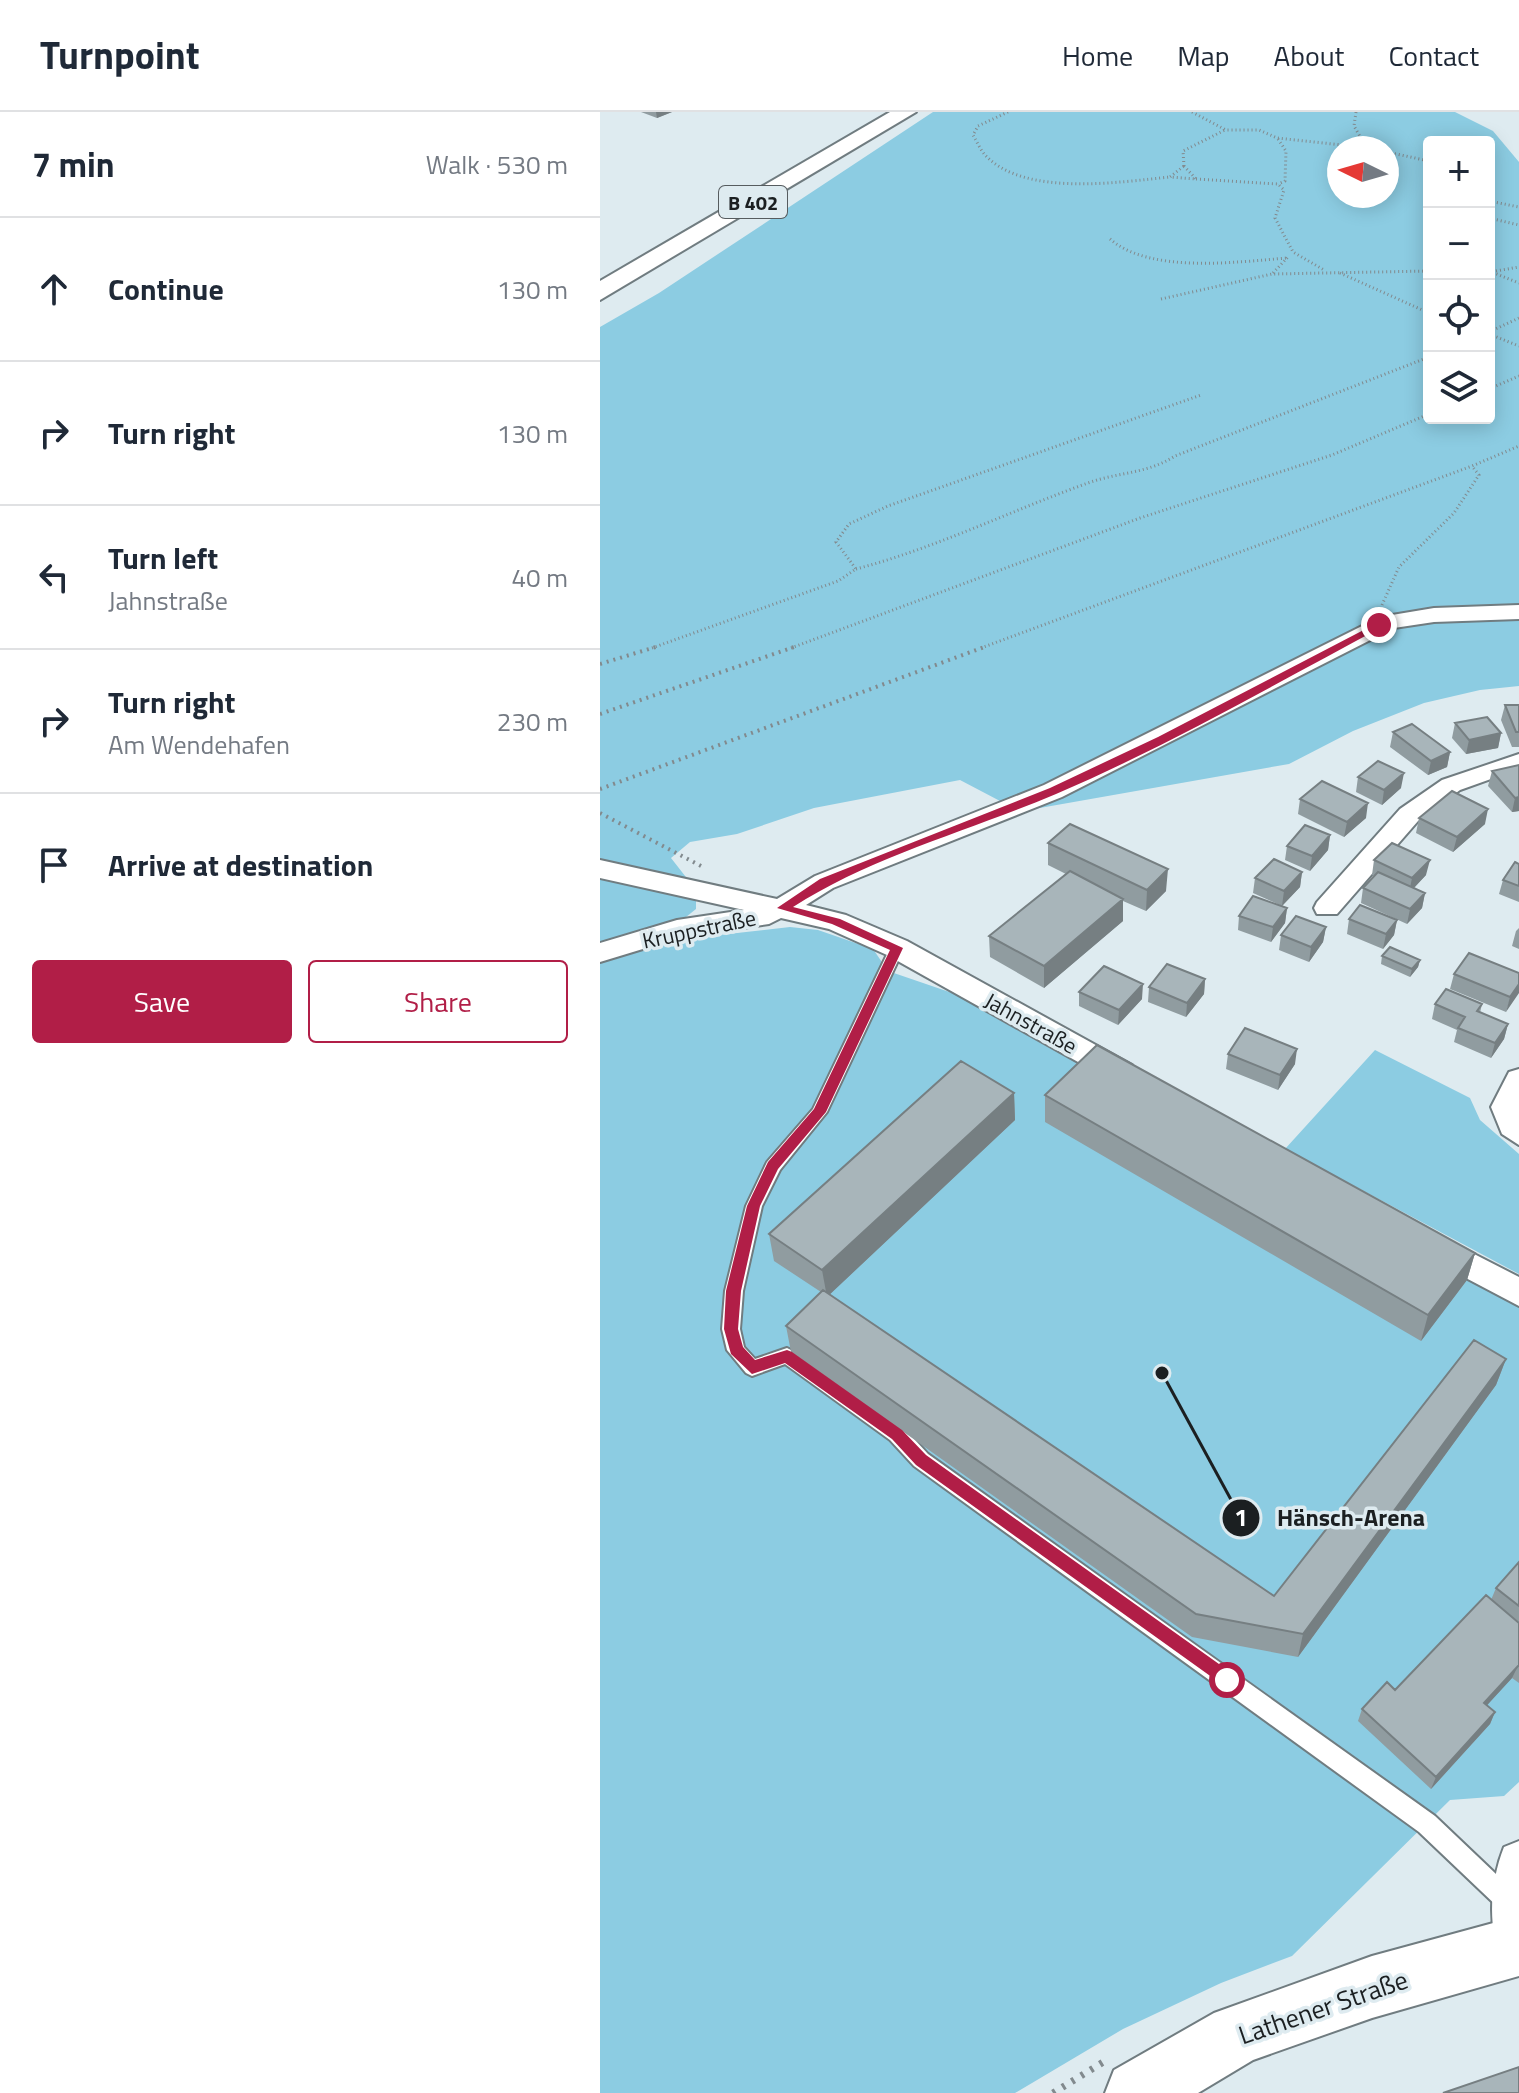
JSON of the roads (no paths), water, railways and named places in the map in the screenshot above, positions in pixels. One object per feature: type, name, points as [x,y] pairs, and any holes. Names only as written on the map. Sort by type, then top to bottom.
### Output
[{"type":"main road","name":"B 402","points":[[600,292],[905,112]]},
{"type":"street","points":[[790,910],[824,882],[1017,807],[1094,772],[1379,625],[1434,615],[1519,612]]},
{"type":"street","points":[[1327,908],[1409,815],[1451,785],[1519,761]]},
{"type":"street","name":"Jahnstraße","points":[[600,869],[836,921],[897,948],[1141,1084]]},
{"type":"street","name":"Kruppstraße","points":[[600,953],[703,923],[790,910]]},
{"type":"street","points":[[1519,1080],[1505,1098],[1506,1114],[1519,1133]]},
{"type":"street","points":[[1411,1233],[1519,1293]]},
{"type":"street","points":[[1516,1933],[1519,1862]]},
{"type":"street","name":"Lathener Straße","points":[[1151,2090],[1236,2035],[1516,1933]]},
{"type":"lane","points":[[897,948],[819,1112],[773,1166],[754,1206],[734,1291],[731,1329],[736,1350],[752,1368],[787,1356],[897,1434],[933,1469],[1427,1824],[1516,1933]]},
{"type":"place","name":"Hänsch-Arena","points":[[1162,1373]]}]
